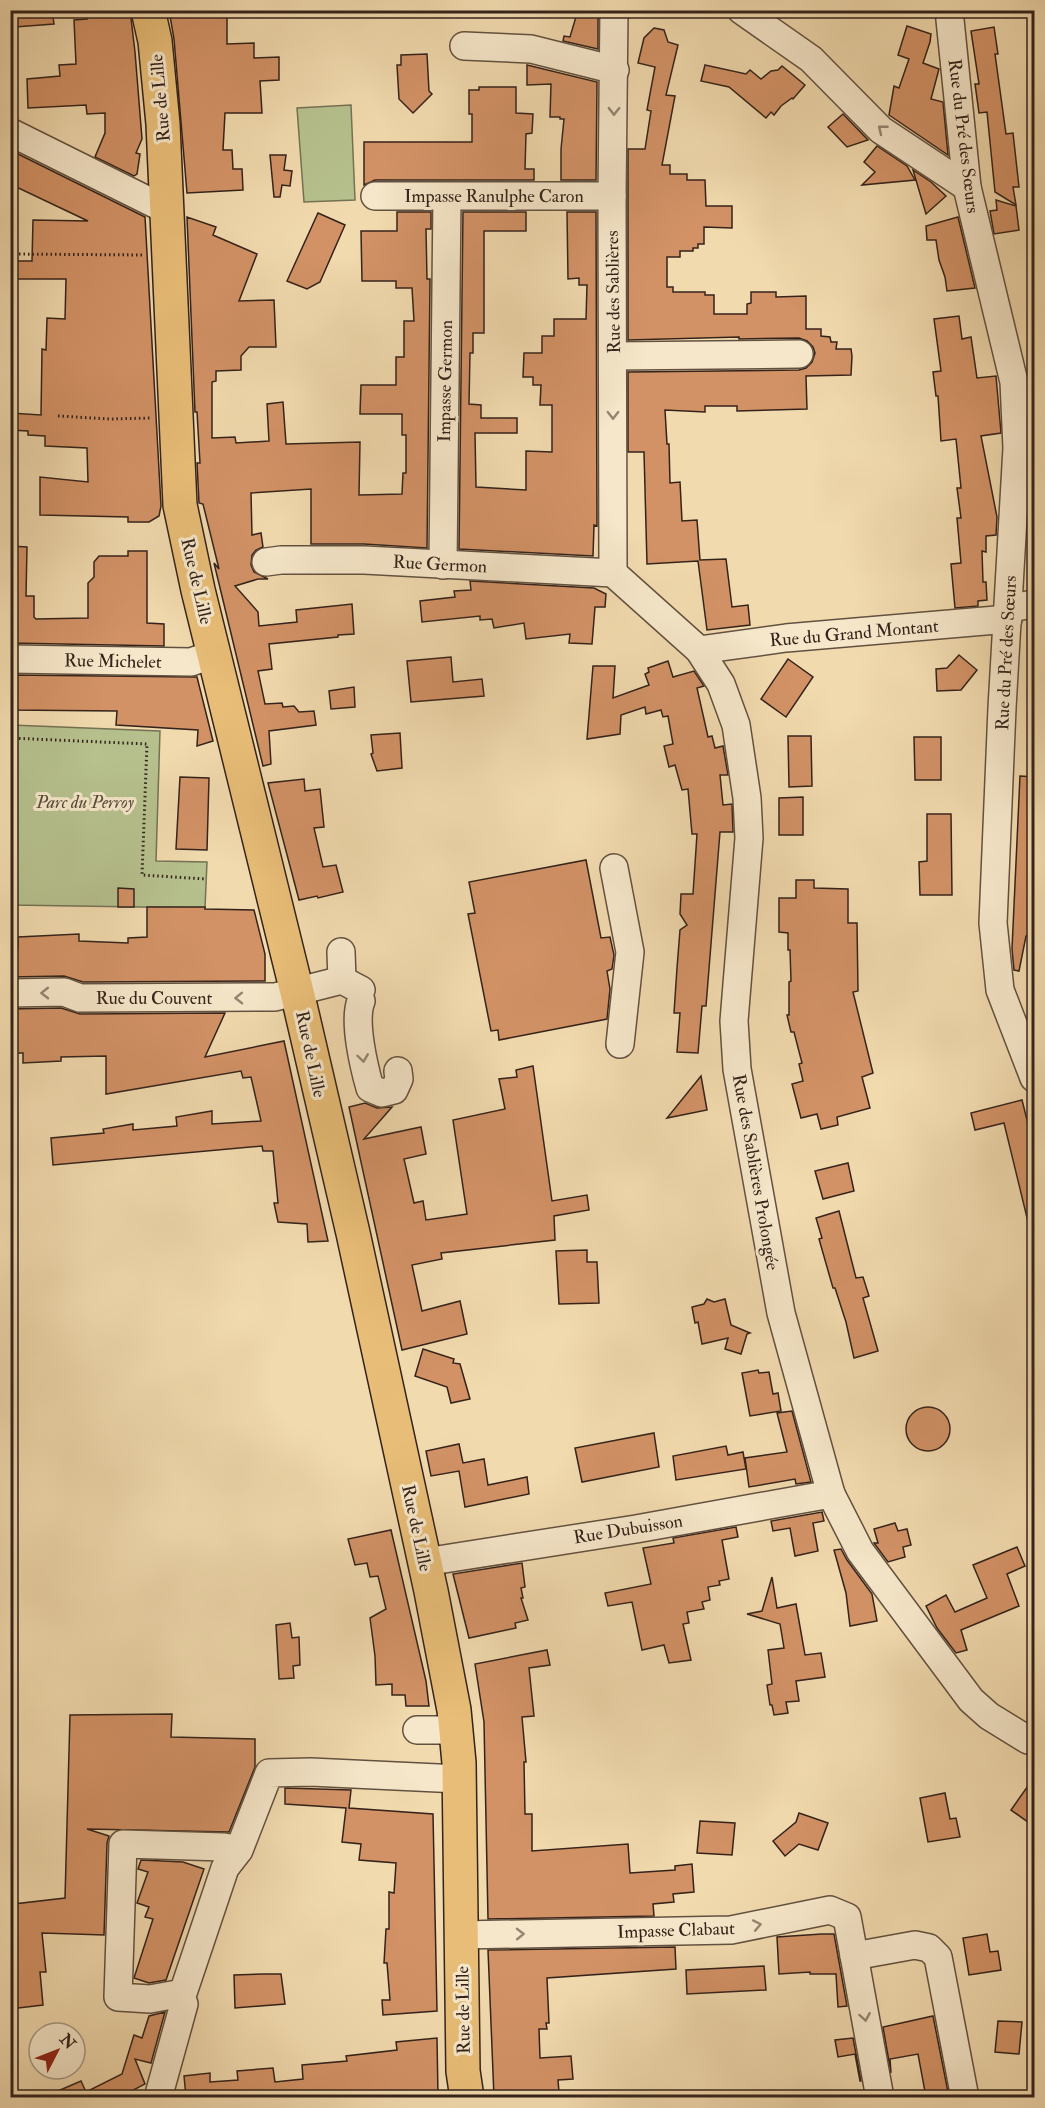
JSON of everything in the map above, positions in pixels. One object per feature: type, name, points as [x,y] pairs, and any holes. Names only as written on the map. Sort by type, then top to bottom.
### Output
[{"type":"main road","name":"Rue de Lille","points":[[148,10],[156,52],[163,124],[180,505],[353,1233],[425,1562],[443,1649],[456,1730],[459,1779],[463,2071],[467,2097]]},
{"type":"street","name":"Rue des Sablières","points":[[614,10],[612,196],[614,573]]},
{"type":"street","points":[[741,10],[811,59],[881,130],[967,187]]},
{"type":"street","name":"Rue du Pré des Sœurs","points":[[949,10],[967,187],[1014,382],[1026,447],[1017,610],[993,922],[1000,990],[1035,1078]]},
{"type":"street","points":[[464,46],[531,49],[615,70]]},
{"type":"street","points":[[10,132],[167,210]]},
{"type":"street","name":"Impasse Ranulphe Caron","points":[[375,196],[612,196]]},
{"type":"street","name":"Impasse Germon","points":[[443,565],[447,197]]},
{"type":"street","points":[[613,356],[799,354]]},
{"type":"street","name":"Rue Germon","points":[[266,562],[364,560],[614,573]]},
{"type":"street","name":"Rue des Sablières Prolongée","points":[[614,573],[699,650],[721,684],[736,725],[747,798],[749,838],[734,1021],[736,1069],[781,1313],[831,1494],[860,1551],[971,1700],[989,1716],[1028,1740]]},
{"type":"street","name":"Rue du Grand Montant","points":[[699,650],[1017,610]]},
{"type":"street","name":"Rue Michelet","points":[[10,659],[191,662],[214,654]]},
{"type":"street","points":[[614,868],[630,952],[620,1044]]},
{"type":"street","points":[[341,952],[355,990],[362,1061],[370,1088],[382,1093],[394,1090],[399,1079],[398,1071]]},
{"type":"street","name":"Rue du Couvent","points":[[10,993],[64,992],[80,998],[236,998],[275,997],[297,992],[355,990]]},
{"type":"street","name":"Rue Dubuisson","points":[[425,1562],[636,1529],[831,1494]]},
{"type":"street","points":[[417,1730],[456,1730]]},
{"type":"street","points":[[239,1850],[224,1847],[123,1844],[118,1997],[150,1999],[183,1993],[225,1868],[239,1850],[269,1773],[311,1772],[459,1779]]},
{"type":"street","name":"Impasse Clabaut","points":[[462,1935],[731,1930],[830,1910],[847,1917],[880,2097]]},
{"type":"street","points":[[854,1956],[915,1945],[929,1948],[938,1957],[964,2097]]},
{"type":"street","points":[[158,2097],[184,2004]]},
{"type":"path","points":[[10,254],[169,255]]},
{"type":"path","points":[[58,416],[110,419],[176,417]]},
{"type":"path","points":[[10,738],[147,744],[142,875],[206,879]]},
{"type":"green space","points":[[351,105],[355,200],[304,202],[297,108]]},
{"type":"green space","name":"Parc du Perroy","points":[[11,725],[160,731],[156,861],[207,862],[205,908],[11,905]]},
{"type":"building","points":[[14,10],[52,10],[54,24],[15,27]]},
{"type":"building","points":[[86,10],[130,10],[142,139],[136,153],[140,154],[137,174],[134,176],[95,157],[105,133],[105,113],[87,114],[86,105],[28,108],[27,79],[60,76],[59,65],[76,64],[74,20],[87,19]]},
{"type":"building","points":[[169,10],[227,10],[227,44],[254,43],[254,58],[279,57],[279,80],[260,81],[262,113],[225,113],[223,150],[232,150],[233,169],[242,169],[243,190],[187,193],[174,39]]},
{"type":"building","points":[[578,10],[598,10],[598,49],[563,41],[564,36],[570,37]]},
{"type":"building","points":[[907,26],[931,34],[923,63],[939,69],[931,99],[943,102],[948,155],[889,115],[894,86],[899,88],[909,59],[898,55]]},
{"type":"building","points":[[994,27],[998,54],[995,54],[1006,134],[1013,133],[1019,187],[1013,187],[1016,205],[995,192],[987,112],[979,113],[975,84],[979,84],[971,31]]},
{"type":"building","points":[[654,28],[664,30],[668,42],[678,45],[666,95],[675,96],[662,165],[670,165],[670,174],[687,174],[687,180],[705,180],[706,206],[732,206],[732,228],[704,227],[704,244],[698,244],[698,248],[693,248],[693,251],[680,251],[680,257],[667,257],[667,287],[673,287],[673,292],[705,292],[705,295],[714,295],[714,314],[747,314],[747,304],[751,303],[751,292],[776,292],[776,297],[806,296],[806,329],[821,329],[821,336],[830,337],[831,342],[837,342],[836,349],[851,349],[851,375],[806,376],[807,409],[737,411],[737,406],[705,406],[705,412],[665,410],[670,483],[680,482],[682,521],[697,520],[700,560],[726,559],[732,607],[748,605],[750,625],[707,630],[698,561],[647,564],[644,452],[628,452],[628,372],[799,370],[806,368],[812,362],[815,353],[807,341],[799,338],[628,340],[628,149],[645,149],[651,111],[647,110],[655,67],[638,63],[644,38]]},
{"type":"building","points":[[427,54],[429,91],[432,94],[413,113],[399,99],[397,65],[401,65],[401,55]]},
{"type":"building","points":[[527,65],[597,82],[596,180],[561,180],[564,119],[550,117],[551,84],[527,85]]},
{"type":"building","points":[[705,65],[746,74],[750,70],[761,79],[782,66],[805,85],[793,99],[781,106],[774,115],[771,112],[766,118],[729,87],[701,81]]},
{"type":"building","points":[[479,87],[516,87],[516,113],[533,114],[532,133],[526,134],[525,169],[534,169],[534,180],[375,180],[364,185],[364,142],[472,142],[469,90],[479,90]]},
{"type":"building","points":[[843,114],[868,140],[847,147],[828,127]]},
{"type":"building","points":[[877,146],[907,166],[915,180],[862,185],[875,172],[864,162]]},
{"type":"building","points":[[10,150],[145,217],[161,506],[159,516],[149,522],[128,522],[128,517],[40,515],[40,477],[88,482],[87,448],[45,446],[45,436],[28,435],[28,431],[10,430],[10,413],[41,415],[42,349],[46,350],[47,318],[65,319],[66,279],[10,279],[10,261],[32,261],[33,220],[88,221],[10,184]]},
{"type":"building","points":[[270,155],[286,155],[284,170],[292,171],[290,186],[282,185],[280,197],[274,197]]},
{"type":"building","points":[[913,170],[946,196],[926,214]]},
{"type":"building","points":[[996,200],[1016,206],[1019,230],[994,234],[990,211],[997,210]]},
{"type":"building","points":[[397,212],[431,212],[431,229],[426,229],[427,279],[430,279],[427,548],[364,544],[311,544],[311,489],[251,493],[252,535],[261,533],[263,547],[252,555],[251,565],[254,572],[268,579],[258,579],[235,586],[258,612],[259,626],[297,622],[296,610],[352,604],[354,634],[269,644],[272,669],[258,671],[265,704],[282,703],[283,707],[294,706],[299,712],[314,711],[316,725],[269,731],[271,764],[263,766],[214,563],[219,569],[203,504],[199,503],[197,463],[200,463],[197,412],[195,412],[187,217],[216,227],[213,235],[257,254],[239,301],[274,300],[276,347],[249,347],[241,356],[241,370],[216,371],[216,381],[212,382],[212,438],[235,437],[236,443],[269,441],[267,404],[283,402],[286,444],[360,442],[359,495],[402,494],[403,473],[406,473],[406,435],[402,435],[402,414],[360,414],[361,385],[396,385],[396,357],[404,357],[404,321],[414,321],[412,288],[396,288],[396,281],[362,281],[361,231],[397,231]]},
{"type":"building","points":[[463,212],[526,212],[526,231],[484,231],[484,333],[473,333],[473,353],[470,353],[469,404],[481,405],[481,418],[517,418],[517,433],[475,433],[476,487],[526,490],[526,451],[552,452],[552,405],[540,405],[541,385],[533,385],[533,377],[523,377],[524,353],[542,353],[542,336],[554,336],[554,319],[586,319],[587,285],[579,285],[579,278],[568,279],[567,212],[596,212],[597,526],[594,525],[593,556],[459,549]]},
{"type":"building","points":[[318,213],[345,225],[320,282],[307,289],[287,281]]},
{"type":"building","points":[[958,217],[975,288],[947,291],[936,240],[927,240],[926,226]]},
{"type":"building","points":[[959,316],[962,339],[971,337],[977,378],[996,376],[1001,433],[981,436],[997,517],[996,535],[986,536],[986,552],[982,551],[983,582],[986,582],[987,600],[978,601],[978,606],[955,608],[951,564],[961,563],[957,518],[961,518],[957,488],[961,488],[956,439],[941,441],[938,396],[936,396],[933,372],[941,371],[934,319]]},
{"type":"building","points":[[10,546],[27,547],[26,596],[34,596],[34,617],[36,619],[88,618],[88,583],[94,577],[94,562],[99,556],[128,556],[128,551],[147,551],[147,623],[164,624],[164,646],[10,643]]},
{"type":"building","points":[[470,581],[594,588],[606,594],[605,607],[595,607],[592,644],[569,643],[570,634],[526,639],[524,623],[494,628],[492,619],[480,620],[480,616],[422,622],[420,601],[455,597],[454,591],[471,590]]},
{"type":"building","points":[[959,655],[977,670],[961,690],[937,691],[936,669],[947,668]]},
{"type":"building","points":[[451,657],[453,682],[482,679],[484,696],[411,702],[407,661]]},
{"type":"building","points":[[788,659],[813,677],[786,717],[761,699]]},
{"type":"building","points":[[668,661],[673,677],[694,671],[704,686],[697,688],[708,737],[712,736],[715,748],[723,746],[728,775],[720,775],[723,805],[732,804],[733,832],[720,832],[706,1006],[702,1006],[698,1053],[677,1052],[680,1013],[674,1013],[677,968],[680,930],[687,925],[680,914],[681,894],[693,894],[697,834],[692,834],[688,789],[682,790],[675,765],[669,767],[664,746],[673,744],[668,716],[663,717],[661,710],[646,714],[645,707],[621,715],[620,734],[587,739],[593,666],[615,666],[613,698],[649,685],[645,674],[649,672],[648,668]]},
{"type":"building","points":[[10,675],[197,677],[213,741],[197,746],[198,730],[116,725],[117,711],[10,710]]},
{"type":"building","points":[[354,687],[355,707],[331,709],[329,691]]},
{"type":"building","points":[[400,733],[402,768],[377,771],[371,754],[373,753],[371,735]]},
{"type":"building","points":[[788,736],[811,736],[812,786],[789,787]]},
{"type":"building","points":[[914,737],[941,737],[941,780],[915,780]]},
{"type":"building","points":[[1020,776],[1035,777],[1033,851],[1035,851],[1035,937],[1026,936],[1019,971],[1014,970],[1012,949]]},
{"type":"building","points":[[180,777],[209,778],[207,850],[176,849]]},
{"type":"building","points":[[304,779],[305,791],[320,789],[324,827],[314,828],[323,867],[336,865],[343,892],[299,900],[268,783]]},
{"type":"building","points":[[803,797],[803,835],[779,835],[779,798]]},
{"type":"building","points":[[927,814],[951,814],[952,895],[920,895],[919,862],[927,861]]},
{"type":"building","points":[[586,860],[601,938],[610,937],[614,955],[612,969],[607,971],[610,989],[607,1019],[499,1040],[498,1030],[491,1031],[468,914],[475,913],[469,882]]},
{"type":"building","points":[[796,880],[814,880],[814,888],[848,889],[848,923],[857,923],[858,991],[853,992],[873,1073],[862,1077],[870,1108],[837,1117],[838,1125],[821,1129],[817,1114],[801,1118],[792,1084],[803,1081],[799,1064],[802,1063],[787,1015],[789,1015],[789,982],[791,981],[790,950],[788,950],[788,933],[779,932],[779,898],[796,898]]},
{"type":"building","points":[[118,888],[134,889],[134,907],[118,907]]},
{"type":"building","points":[[147,907],[254,910],[265,954],[265,981],[83,982],[64,976],[10,977],[10,948],[18,948],[18,937],[79,934],[79,941],[128,943],[128,938],[147,937]]},
{"type":"building","points":[[61,1008],[80,1014],[225,1013],[205,1057],[284,1041],[328,1241],[308,1242],[307,1224],[278,1222],[274,1203],[278,1203],[273,1151],[263,1151],[262,1146],[53,1165],[51,1138],[104,1133],[103,1129],[133,1124],[133,1130],[177,1126],[176,1117],[212,1111],[212,1124],[261,1121],[251,1077],[243,1078],[241,1071],[106,1094],[106,1056],[61,1057],[61,1061],[23,1063],[23,1053],[17,1053],[17,1040],[10,1040],[10,1009]]},
{"type":"building","points":[[533,1066],[552,1201],[587,1195],[589,1210],[554,1216],[555,1240],[441,1253],[442,1259],[412,1265],[422,1311],[460,1301],[467,1334],[402,1350],[349,1107],[365,1103],[377,1108],[392,1107],[364,1139],[421,1127],[426,1154],[404,1159],[414,1203],[423,1201],[426,1220],[467,1214],[453,1120],[505,1109],[499,1079],[517,1077],[516,1070]]},
{"type":"building","points":[[701,1076],[707,1110],[667,1118]]},
{"type":"building","points":[[1022,1100],[1030,1132],[1035,1141],[1035,1226],[1029,1226],[1004,1123],[975,1130],[971,1113]]},
{"type":"building","points":[[848,1163],[854,1191],[823,1199],[815,1171]]},
{"type":"building","points":[[839,1211],[856,1278],[863,1277],[869,1296],[863,1298],[878,1351],[854,1358],[846,1322],[835,1288],[833,1288],[819,1239],[822,1238],[816,1218]]},
{"type":"building","points":[[587,1250],[587,1262],[597,1262],[599,1303],[559,1304],[556,1251]]},
{"type":"building","points":[[707,1299],[714,1302],[725,1299],[731,1325],[750,1333],[747,1334],[741,1354],[725,1349],[728,1338],[702,1344],[698,1322],[695,1323],[692,1307],[704,1304]]},
{"type":"building","points":[[423,1349],[454,1359],[453,1363],[460,1364],[470,1399],[451,1403],[447,1387],[415,1376]]},
{"type":"building","points":[[758,1370],[759,1373],[769,1372],[773,1394],[778,1393],[781,1411],[750,1416],[742,1373]]},
{"type":"building","points":[[928,1407],[943,1414],[950,1429],[943,1444],[928,1451],[913,1444],[906,1429],[913,1414]]},
{"type":"building","points":[[792,1411],[811,1482],[796,1484],[795,1479],[749,1487],[745,1458],[787,1452],[777,1413]]},
{"type":"building","points":[[654,1433],[659,1467],[582,1482],[575,1448]]},
{"type":"building","points":[[459,1444],[463,1463],[484,1459],[488,1485],[527,1477],[529,1494],[465,1507],[459,1471],[431,1476],[426,1451]]},
{"type":"building","points":[[726,1446],[728,1455],[743,1452],[746,1469],[676,1480],[673,1456]]},
{"type":"building","points":[[822,1512],[824,1521],[813,1523],[818,1551],[795,1556],[790,1528],[773,1531],[771,1521]]},
{"type":"building","points":[[895,1523],[898,1531],[907,1529],[911,1545],[903,1547],[905,1557],[888,1562],[874,1543],[878,1543],[874,1529]]},
{"type":"building","points":[[736,1527],[738,1537],[722,1540],[729,1579],[719,1581],[720,1585],[708,1587],[710,1600],[702,1602],[704,1609],[687,1612],[689,1623],[683,1624],[691,1660],[669,1663],[664,1645],[642,1650],[632,1602],[608,1606],[605,1593],[651,1584],[643,1548],[674,1543],[673,1538]]},
{"type":"building","points":[[391,1530],[426,1681],[429,1706],[406,1706],[405,1695],[392,1695],[392,1684],[376,1685],[370,1618],[386,1609],[378,1576],[370,1577],[367,1563],[355,1565],[348,1539]]},
{"type":"building","points":[[1017,1547],[1025,1566],[1007,1574],[1019,1606],[961,1630],[967,1650],[956,1653],[937,1628],[926,1606],[946,1595],[955,1612],[987,1598],[973,1565]]},
{"type":"building","points":[[841,1549],[872,1594],[877,1621],[850,1626],[846,1593],[834,1550]]},
{"type":"building","points":[[522,1563],[525,1587],[521,1588],[523,1598],[521,1598],[528,1620],[515,1623],[516,1628],[469,1638],[453,1574]]},
{"type":"building","points":[[772,1577],[777,1608],[796,1604],[805,1655],[821,1653],[825,1677],[796,1681],[799,1701],[786,1702],[788,1713],[774,1715],[767,1685],[772,1684],[768,1650],[784,1648],[780,1624],[747,1614],[762,1611]]},
{"type":"building","points":[[290,1623],[292,1638],[299,1637],[300,1665],[293,1666],[294,1678],[279,1679],[276,1625]]},
{"type":"building","points":[[547,1650],[550,1665],[529,1668],[534,1716],[522,1717],[526,1762],[524,1762],[525,1814],[532,1814],[532,1851],[628,1844],[630,1873],[675,1870],[675,1866],[692,1864],[694,1892],[673,1894],[674,1902],[653,1904],[654,1916],[488,1919],[484,1722],[475,1664]]},
{"type":"building","points":[[172,1714],[171,1737],[255,1739],[255,1767],[229,1832],[87,1829],[109,1836],[104,1935],[42,1933],[46,1972],[40,1972],[43,2005],[10,2009],[10,1948],[16,1947],[14,1904],[65,1898],[70,1715]]},
{"type":"building","points":[[1035,1776],[1035,1827],[1011,1810]]},
{"type":"building","points":[[285,1788],[351,1790],[349,1808],[433,1814],[437,2011],[383,2015],[382,2000],[390,2000],[387,1963],[384,1963],[386,1929],[389,1929],[389,1892],[394,1893],[396,1863],[359,1860],[361,1844],[342,1842],[346,1808],[285,1804]]},
{"type":"building","points":[[945,1793],[950,1819],[956,1818],[960,1837],[928,1842],[920,1798]]},
{"type":"building","points":[[799,1813],[828,1823],[818,1850],[799,1844],[785,1856],[773,1841],[796,1822]]},
{"type":"building","points":[[700,1821],[735,1823],[732,1855],[697,1853]]},
{"type":"building","points":[[141,1860],[183,1862],[204,1869],[166,1980],[149,1983],[134,1978],[153,1919],[145,1917],[149,1907],[137,1903],[148,1872],[138,1869]]},
{"type":"building","points":[[834,1934],[847,2006],[838,2007],[836,1974],[810,1974],[810,1972],[779,1974],[777,1937]]},
{"type":"building","points":[[987,1934],[990,1952],[998,1951],[1001,1970],[969,1975],[963,1938]]},
{"type":"building","points":[[675,1947],[676,1969],[547,1978],[549,2023],[546,2023],[547,2029],[539,2029],[540,2058],[571,2056],[573,2079],[558,2080],[559,2092],[524,2095],[525,2097],[494,2097],[488,1950]]},
{"type":"building","points":[[764,1966],[766,1990],[687,1994],[686,1970]]},
{"type":"building","points":[[281,1974],[285,2004],[235,2008],[234,1975]]},
{"type":"building","points":[[165,2012],[151,2063],[135,2059],[145,2084],[120,2097],[44,2097],[81,2081],[86,2092],[122,2074],[134,2035],[142,2038],[149,2016]]},
{"type":"building","points":[[933,2016],[949,2097],[926,2097],[918,2054],[890,2059],[891,2073],[883,2027]]},
{"type":"building","points":[[998,2021],[1022,2022],[1019,2054],[995,2052]]},
{"type":"building","points":[[437,2038],[438,2096],[186,2097],[184,2076],[210,2073],[210,2082],[238,2080],[237,2071],[273,2068],[275,2082],[303,2079],[302,2065],[347,2061],[346,2056],[397,2050],[396,2042]]},
{"type":"building","points":[[853,2038],[861,2081],[855,2054],[838,2057],[835,2040]]}]
